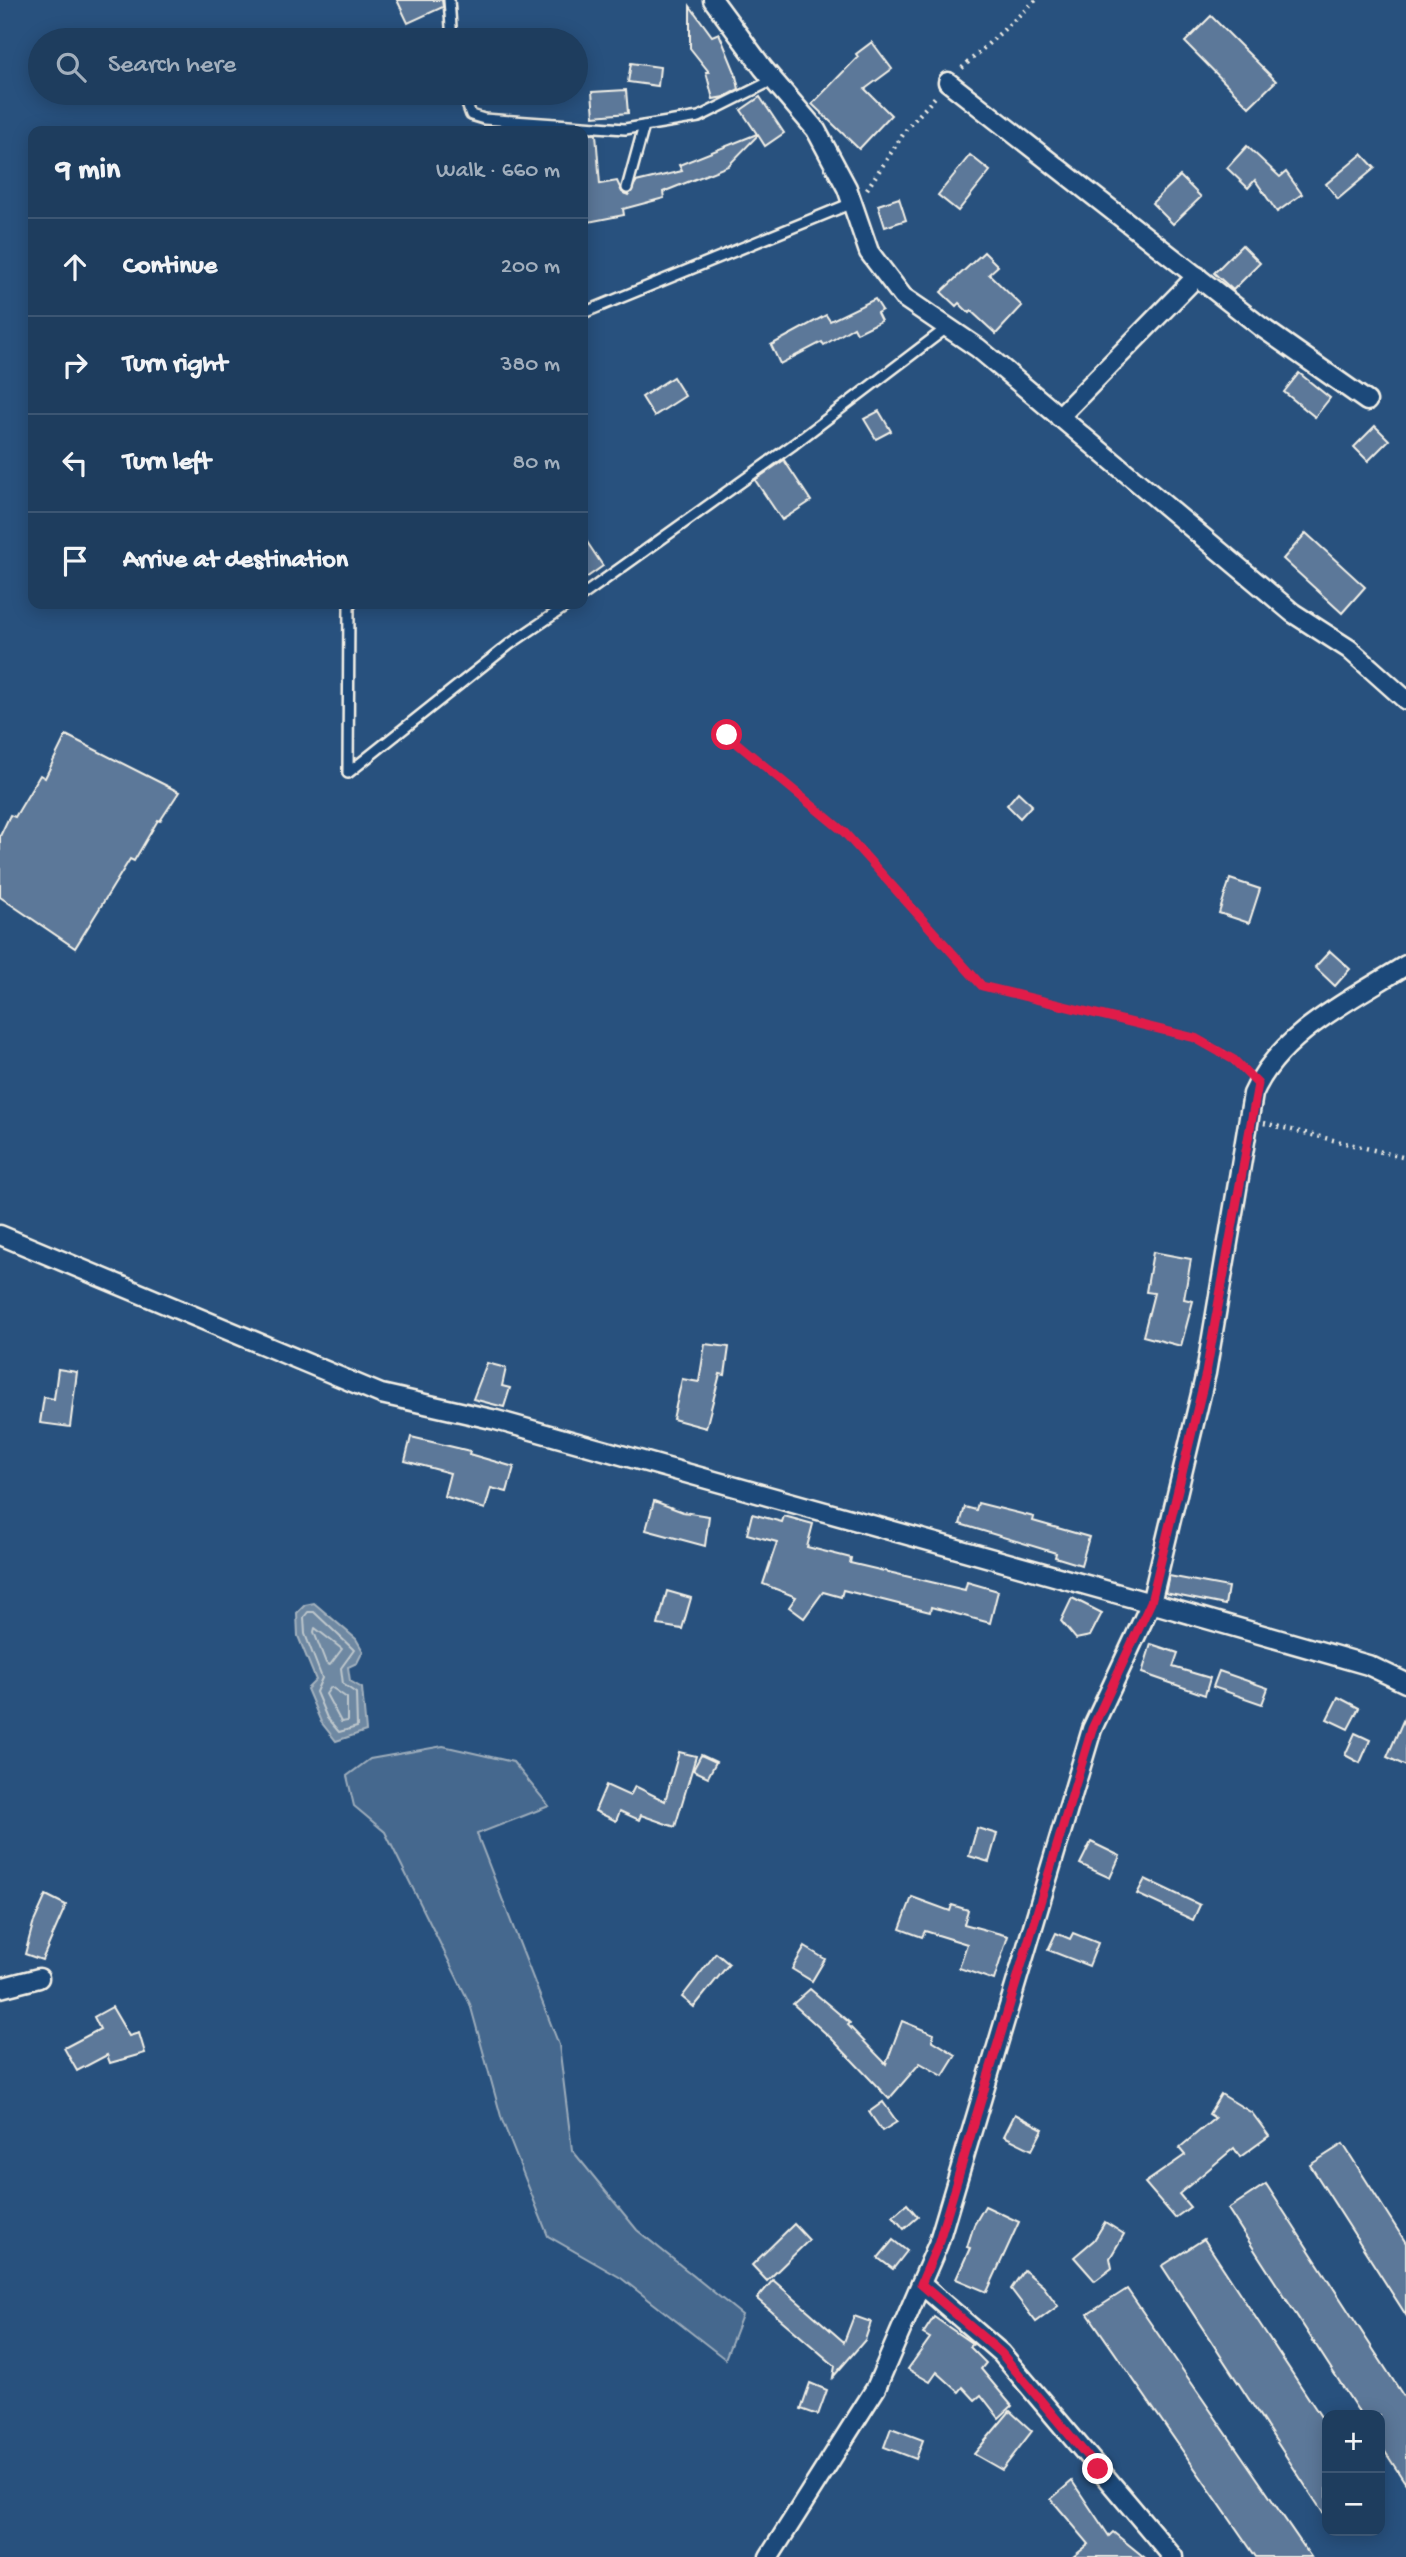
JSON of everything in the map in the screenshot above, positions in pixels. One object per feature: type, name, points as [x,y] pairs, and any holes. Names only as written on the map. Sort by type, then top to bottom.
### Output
[{"type":"street","points":[[713,0],[773,80],[816,130],[854,210],[869,252],[903,297],[978,348],[1293,613],[1349,649],[1406,700]]},
{"type":"street","points":[[948,82],[1260,326],[1367,401]]},
{"type":"street","points":[[1059,417],[1197,276]]},
{"type":"street","points":[[769,2557],[876,2388],[938,2244],[1092,1729],[1151,1602],[1206,1373],[1249,1119],[1258,1084],[1287,1046],[1406,965]]},
{"type":"street","points":[[0,1235],[381,1394],[496,1420],[1151,1602],[1368,1665],[1406,1683]]},
{"type":"street","points":[[0,1989],[39,1978]]},
{"type":"street","points":[[921,2284],[1001,2353],[1173,2557]]},
{"type":"lane","points":[[449,0],[451,28]]},
{"type":"lane","points":[[588,126],[625,129],[699,117],[773,80]]},
{"type":"lane","points":[[468,105],[471,114],[484,119],[583,126]]},
{"type":"lane","points":[[627,188],[644,126]]},
{"type":"lane","points":[[588,311],[854,210]]},
{"type":"lane","points":[[588,591],[793,444],[948,327]]},
{"type":"lane","points":[[349,609],[348,773],[491,659],[562,609]]},
{"type":"path","points":[[854,210],[908,127],[948,82],[1036,0]]},
{"type":"path","points":[[727,735],[844,832],[982,986],[1195,1038],[1234,1060],[1258,1084]]},
{"type":"path","points":[[1249,1119],[1406,1158]]},
{"type":"shaded area","points":[[443,1746],[513,1762],[549,1806],[477,1834],[559,2045],[572,2150],[637,2230],[742,2315],[725,2359],[621,2278],[548,2236],[502,2120],[470,2004],[385,1832],[354,1806],[347,1776],[370,1759]]},
{"type":"water","points":[[314,1603],[356,1639],[363,1651],[357,1663],[348,1667],[350,1681],[362,1688],[366,1731],[336,1741],[321,1722],[307,1689],[316,1680],[298,1636],[297,1613],[305,1605]]},
{"type":"building","points":[[397,0],[442,0],[443,7],[408,23]]},
{"type":"building","points":[[690,6],[712,36],[719,33],[735,72],[739,89],[724,97],[713,99],[706,72],[709,72],[690,48]]},
{"type":"building","points":[[1211,16],[1276,81],[1249,107],[1185,42]]},
{"type":"building","points":[[872,42],[892,69],[865,89],[891,115],[859,149],[812,104],[858,57],[856,54]]},
{"type":"building","points":[[631,63],[660,67],[658,86],[628,82]]},
{"type":"building","points":[[626,90],[628,113],[594,116],[592,92]]},
{"type":"building","points":[[760,97],[784,133],[765,146],[758,135],[728,166],[663,192],[664,198],[623,209],[624,215],[588,222],[588,134],[596,134],[600,184],[617,181],[622,192],[628,195],[636,182],[682,171],[679,165],[757,134],[741,110]]},
{"type":"building","points":[[1247,146],[1280,177],[1286,172],[1302,194],[1277,212],[1255,180],[1248,188],[1227,168]]},
{"type":"building","points":[[1362,154],[1375,168],[1338,199],[1326,184]]},
{"type":"building","points":[[970,155],[990,171],[958,211],[938,195]]},
{"type":"building","points":[[1180,176],[1201,197],[1173,224],[1152,203]]},
{"type":"building","points":[[899,198],[906,220],[885,227],[878,205]]},
{"type":"building","points":[[1242,245],[1260,263],[1233,290],[1214,273]]},
{"type":"building","points":[[984,252],[998,266],[989,274],[1022,306],[996,334],[971,311],[969,313],[959,303],[956,306],[941,292]]},
{"type":"building","points":[[875,299],[882,310],[877,313],[881,321],[857,333],[854,327],[824,345],[822,342],[780,364],[771,345],[826,315],[830,321]]},
{"type":"building","points":[[1299,373],[1330,398],[1315,417],[1284,392]]},
{"type":"building","points":[[673,377],[685,396],[654,416],[642,397]]},
{"type":"building","points":[[879,411],[891,431],[876,439],[864,419]]},
{"type":"building","points":[[1375,426],[1389,440],[1368,461],[1354,447]]},
{"type":"building","points":[[784,460],[811,501],[782,520],[755,480]]},
{"type":"building","points":[[1306,533],[1365,587],[1342,613],[1283,559]]},
{"type":"building","points":[[588,544],[603,566],[588,576]]},
{"type":"building","points":[[66,735],[179,792],[160,821],[158,820],[134,861],[130,859],[75,948],[0,897],[0,836],[10,815],[15,817],[40,775],[45,778]]},
{"type":"building","points":[[1018,792],[1032,805],[1020,818],[1007,805]]},
{"type":"building","points":[[1230,879],[1260,889],[1249,923],[1219,913]]},
{"type":"building","points":[[1330,951],[1350,969],[1335,986],[1315,967]]},
{"type":"building","points":[[1153,1252],[1191,1259],[1184,1299],[1193,1301],[1181,1346],[1143,1336],[1154,1293],[1146,1292]]},
{"type":"building","points":[[705,1344],[729,1347],[725,1375],[720,1374],[706,1428],[673,1419],[682,1379],[699,1382]]},
{"type":"building","points":[[487,1363],[506,1368],[502,1386],[510,1388],[504,1407],[473,1399]]},
{"type":"building","points":[[58,1369],[77,1372],[70,1427],[40,1423],[44,1397],[54,1399]]},
{"type":"building","points":[[411,1437],[470,1451],[469,1454],[514,1467],[507,1492],[491,1488],[485,1509],[444,1496],[450,1473],[405,1461]]},
{"type":"building","points":[[654,1501],[683,1512],[709,1516],[705,1546],[646,1530]]},
{"type":"building","points":[[978,1503],[1034,1517],[1033,1521],[1089,1537],[1081,1565],[1055,1557],[1056,1553],[960,1524],[965,1507],[976,1510]]},
{"type":"building","points":[[752,1514],[782,1522],[784,1516],[813,1524],[807,1547],[851,1558],[850,1563],[965,1590],[967,1582],[998,1591],[990,1623],[931,1607],[930,1612],[843,1590],[841,1597],[823,1592],[804,1618],[789,1607],[796,1597],[763,1584],[777,1542],[747,1534]]},
{"type":"building","points":[[1169,1576],[1228,1587],[1225,1605],[1165,1593]]},
{"type":"building","points":[[667,1591],[691,1598],[682,1629],[658,1625]]},
{"type":"building","points":[[1072,1598],[1102,1613],[1090,1636],[1076,1639],[1061,1621]]},
{"type":"building","points":[[1151,1644],[1178,1653],[1173,1667],[1210,1678],[1205,1695],[1142,1673]]},
{"type":"building","points":[[1219,1671],[1268,1688],[1262,1704],[1213,1687]]},
{"type":"building","points":[[1338,1697],[1359,1708],[1348,1729],[1327,1719]]},
{"type":"building","points":[[1406,1714],[1406,1766],[1387,1757]]},
{"type":"building","points":[[1355,1733],[1370,1740],[1360,1763],[1345,1755]]},
{"type":"building","points":[[679,1752],[696,1756],[675,1827],[641,1815],[639,1820],[620,1811],[616,1821],[595,1811],[606,1785],[630,1796],[635,1786],[665,1801]]},
{"type":"building","points":[[701,1755],[716,1762],[708,1777],[693,1770]]},
{"type":"building","points":[[977,1828],[997,1834],[989,1862],[969,1856]]},
{"type":"building","points":[[1091,1842],[1120,1856],[1110,1878],[1080,1864]]},
{"type":"building","points":[[1145,1879],[1200,1905],[1193,1920],[1137,1894]]},
{"type":"building","points":[[46,1895],[66,1905],[42,1960],[25,1954],[33,1924]]},
{"type":"building","points":[[912,1897],[950,1911],[952,1905],[968,1910],[964,1924],[1008,1936],[994,1980],[959,1968],[967,1944],[925,1931],[922,1937],[900,1929]]},
{"type":"building","points":[[1056,1933],[1070,1939],[1073,1933],[1098,1943],[1089,1966],[1048,1950]]},
{"type":"building","points":[[805,1947],[825,1959],[812,1981],[792,1969]]},
{"type":"building","points":[[716,1953],[729,1964],[694,2007],[682,1997]]},
{"type":"building","points":[[810,1989],[850,2023],[848,2025],[886,2064],[902,2021],[934,2034],[932,2040],[956,2055],[943,2076],[920,2063],[889,2099],[832,2039],[793,2004]]},
{"type":"building","points":[[112,2007],[129,2036],[139,2033],[145,2053],[110,2063],[107,2055],[77,2071],[64,2048],[100,2029],[94,2017]]},
{"type":"building","points":[[1221,2094],[1252,2113],[1269,2136],[1240,2157],[1234,2148],[1179,2194],[1190,2207],[1175,2218],[1145,2183],[1185,2155],[1179,2148],[1215,2118],[1209,2114]]},
{"type":"building","points":[[883,2102],[897,2122],[882,2131],[869,2112]]},
{"type":"building","points":[[1015,2114],[1043,2129],[1032,2150],[1004,2136]]},
{"type":"building","points":[[1343,2144],[1406,2243],[1406,2315],[1310,2165]]},
{"type":"building","points":[[1266,2184],[1406,2400],[1406,2484],[1385,2452],[1385,2410],[1358,2410],[1228,2209]]},
{"type":"building","points":[[907,2204],[918,2217],[904,2229],[893,2216]]},
{"type":"building","points":[[985,2206],[1019,2222],[987,2292],[956,2279],[970,2248],[967,2247],[974,2225]]},
{"type":"building","points":[[1105,2222],[1124,2234],[1110,2258],[1112,2268],[1095,2281],[1074,2257],[1094,2240]]},
{"type":"building","points":[[794,2224],[809,2240],[767,2281],[752,2265]]},
{"type":"building","points":[[1204,2239],[1322,2418],[1322,2511],[1162,2266]]},
{"type":"building","points":[[893,2240],[907,2251],[893,2269],[878,2258]]},
{"type":"building","points":[[1024,2270],[1043,2286],[1058,2306],[1036,2322],[1011,2289]]},
{"type":"building","points":[[773,2280],[844,2342],[854,2316],[871,2322],[865,2340],[833,2377],[835,2366],[757,2299]]},
{"type":"building","points":[[1127,2289],[1311,2557],[1256,2557],[1088,2314]]},
{"type":"building","points":[[934,2317],[973,2344],[970,2347],[986,2363],[981,2369],[1012,2406],[999,2418],[981,2395],[975,2400],[963,2387],[959,2392],[937,2372],[930,2382],[908,2369],[930,2338],[923,2334]]},
{"type":"building","points":[[810,2383],[827,2390],[818,2415],[801,2409]]},
{"type":"building","points":[[1010,2411],[1032,2431],[1002,2470],[974,2454]]},
{"type":"building","points":[[891,2428],[923,2440],[916,2459],[884,2447]]},
{"type":"building","points":[[1072,2481],[1109,2536],[1113,2532],[1144,2557],[1073,2557],[1089,2544],[1051,2499]]},
{"type":"route","points":[[727,735],[844,832],[982,986],[1195,1038],[1234,1060],[1258,1084],[1253,1094],[1206,1373],[1151,1602],[1092,1729],[938,2244],[921,2284],[1001,2353],[1098,2469]]}]
